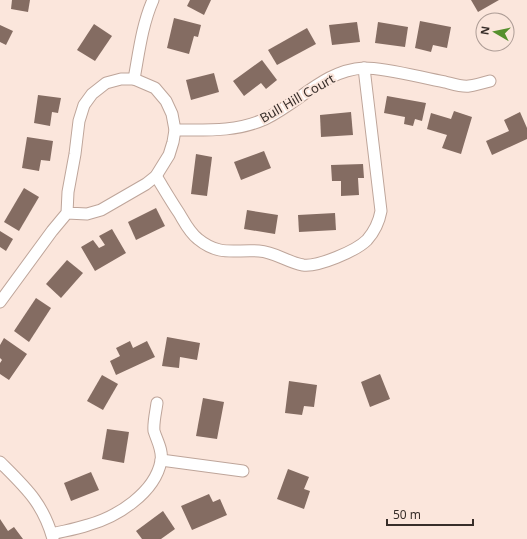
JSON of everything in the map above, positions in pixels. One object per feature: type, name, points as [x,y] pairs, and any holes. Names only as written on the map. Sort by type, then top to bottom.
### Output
[{"type":"street","points":[[134,79],[146,15],[153,0]]},
{"type":"street","points":[[156,176],[188,230],[199,240],[214,248],[229,252],[258,251],[270,253],[302,265],[312,265],[322,263],[358,247],[366,241],[376,228],[381,211],[364,68]]},
{"type":"street","name":"Bull Hill Court","points":[[175,130],[215,130],[251,124],[284,108],[322,82],[337,75],[364,68],[382,70],[468,87],[490,81]]},
{"type":"street","points":[[0,302],[52,230],[67,213],[68,192],[79,121],[84,106],[92,94],[106,83],[121,79],[134,79],[155,88],[166,101],[172,114],[175,130],[169,155],[156,176],[146,184],[101,210],[87,214],[67,213]]},
{"type":"street","points":[[0,462],[34,497],[45,515],[52,537],[105,519],[138,498],[156,475],[161,460],[160,445],[154,430],[158,403]]},
{"type":"street","points":[[161,460],[243,471]]},
{"type":"building","points":[[12,0],[30,0],[28,12],[11,9]]},
{"type":"building","points":[[190,0],[211,0],[204,15],[187,6]]},
{"type":"building","points":[[471,0],[499,0],[478,12]]},
{"type":"building","points":[[174,18],[201,25],[198,37],[194,36],[189,54],[167,48]]},
{"type":"building","points":[[420,21],[451,27],[447,48],[433,45],[431,52],[415,48]]},
{"type":"building","points":[[357,22],[360,42],[332,45],[329,25]]},
{"type":"building","points":[[378,22],[408,27],[405,47],[375,43]]},
{"type":"building","points":[[94,24],[112,36],[95,61],[77,50]]},
{"type":"building","points":[[0,25],[13,31],[6,45],[0,42]]},
{"type":"building","points":[[307,28],[316,44],[277,65],[268,50]]},
{"type":"building","points":[[262,60],[277,80],[266,89],[261,83],[244,96],[233,81]]},
{"type":"building","points":[[214,73],[219,92],[191,100],[186,80]]},
{"type":"building","points":[[38,95],[61,98],[58,113],[52,112],[50,126],[34,123]]},
{"type":"building","points":[[387,96],[426,103],[422,121],[415,119],[413,126],[404,124],[405,117],[384,113]]},
{"type":"building","points":[[454,111],[472,117],[461,154],[442,148],[447,135],[427,129],[431,113],[451,119]]},
{"type":"building","points":[[351,112],[353,135],[321,137],[320,115]]},
{"type":"building","points":[[520,112],[527,128],[527,139],[492,155],[486,141],[509,131],[504,120]]},
{"type":"building","points":[[27,137],[53,141],[50,161],[41,160],[39,171],[22,168]]},
{"type":"building","points":[[264,151],[271,168],[241,180],[234,162]]},
{"type":"building","points":[[196,154],[212,157],[207,196],[191,194]]},
{"type":"building","points":[[363,164],[364,178],[358,178],[359,195],[341,196],[341,181],[332,181],[331,165]]},
{"type":"building","points":[[24,188],[39,197],[19,231],[4,222]]},
{"type":"building","points":[[156,208],[165,226],[136,240],[128,222]]},
{"type":"building","points":[[247,210],[278,215],[275,234],[244,229]]},
{"type":"building","points":[[335,213],[336,230],[299,232],[298,215]]},
{"type":"building","points":[[112,229],[126,253],[95,271],[81,247],[93,240],[99,248],[105,245],[99,236]]},
{"type":"building","points":[[0,231],[13,239],[6,251],[0,247]]},
{"type":"building","points":[[67,260],[83,273],[61,298],[46,284]]},
{"type":"building","points":[[36,298],[51,308],[29,342],[14,331]]},
{"type":"building","points":[[167,337],[200,343],[197,360],[180,357],[179,368],[162,366]]},
{"type":"building","points":[[4,338],[27,354],[9,380],[0,374],[0,363],[2,360],[0,358],[0,345]]},
{"type":"building","points":[[130,341],[133,348],[147,341],[155,357],[116,375],[110,361],[120,356],[116,348]]},
{"type":"building","points":[[380,374],[390,399],[370,407],[361,382]]},
{"type":"building","points":[[102,375],[118,384],[103,410],[87,401]]},
{"type":"building","points":[[289,381],[317,385],[314,407],[304,406],[302,415],[285,413]]},
{"type":"building","points":[[203,398],[224,402],[217,439],[196,436]]},
{"type":"building","points":[[107,429],[129,432],[124,463],[102,459]]},
{"type":"building","points":[[288,469],[309,477],[304,489],[310,491],[304,509],[277,499]]},
{"type":"building","points":[[91,472],[99,490],[71,501],[64,483]]},
{"type":"building","points":[[209,494],[213,502],[220,499],[227,515],[192,530],[181,506]]},
{"type":"building","points":[[163,511],[175,529],[161,539],[142,539],[136,531]]},
{"type":"building","points":[[0,519],[8,531],[14,527],[23,539],[0,539]]}]
